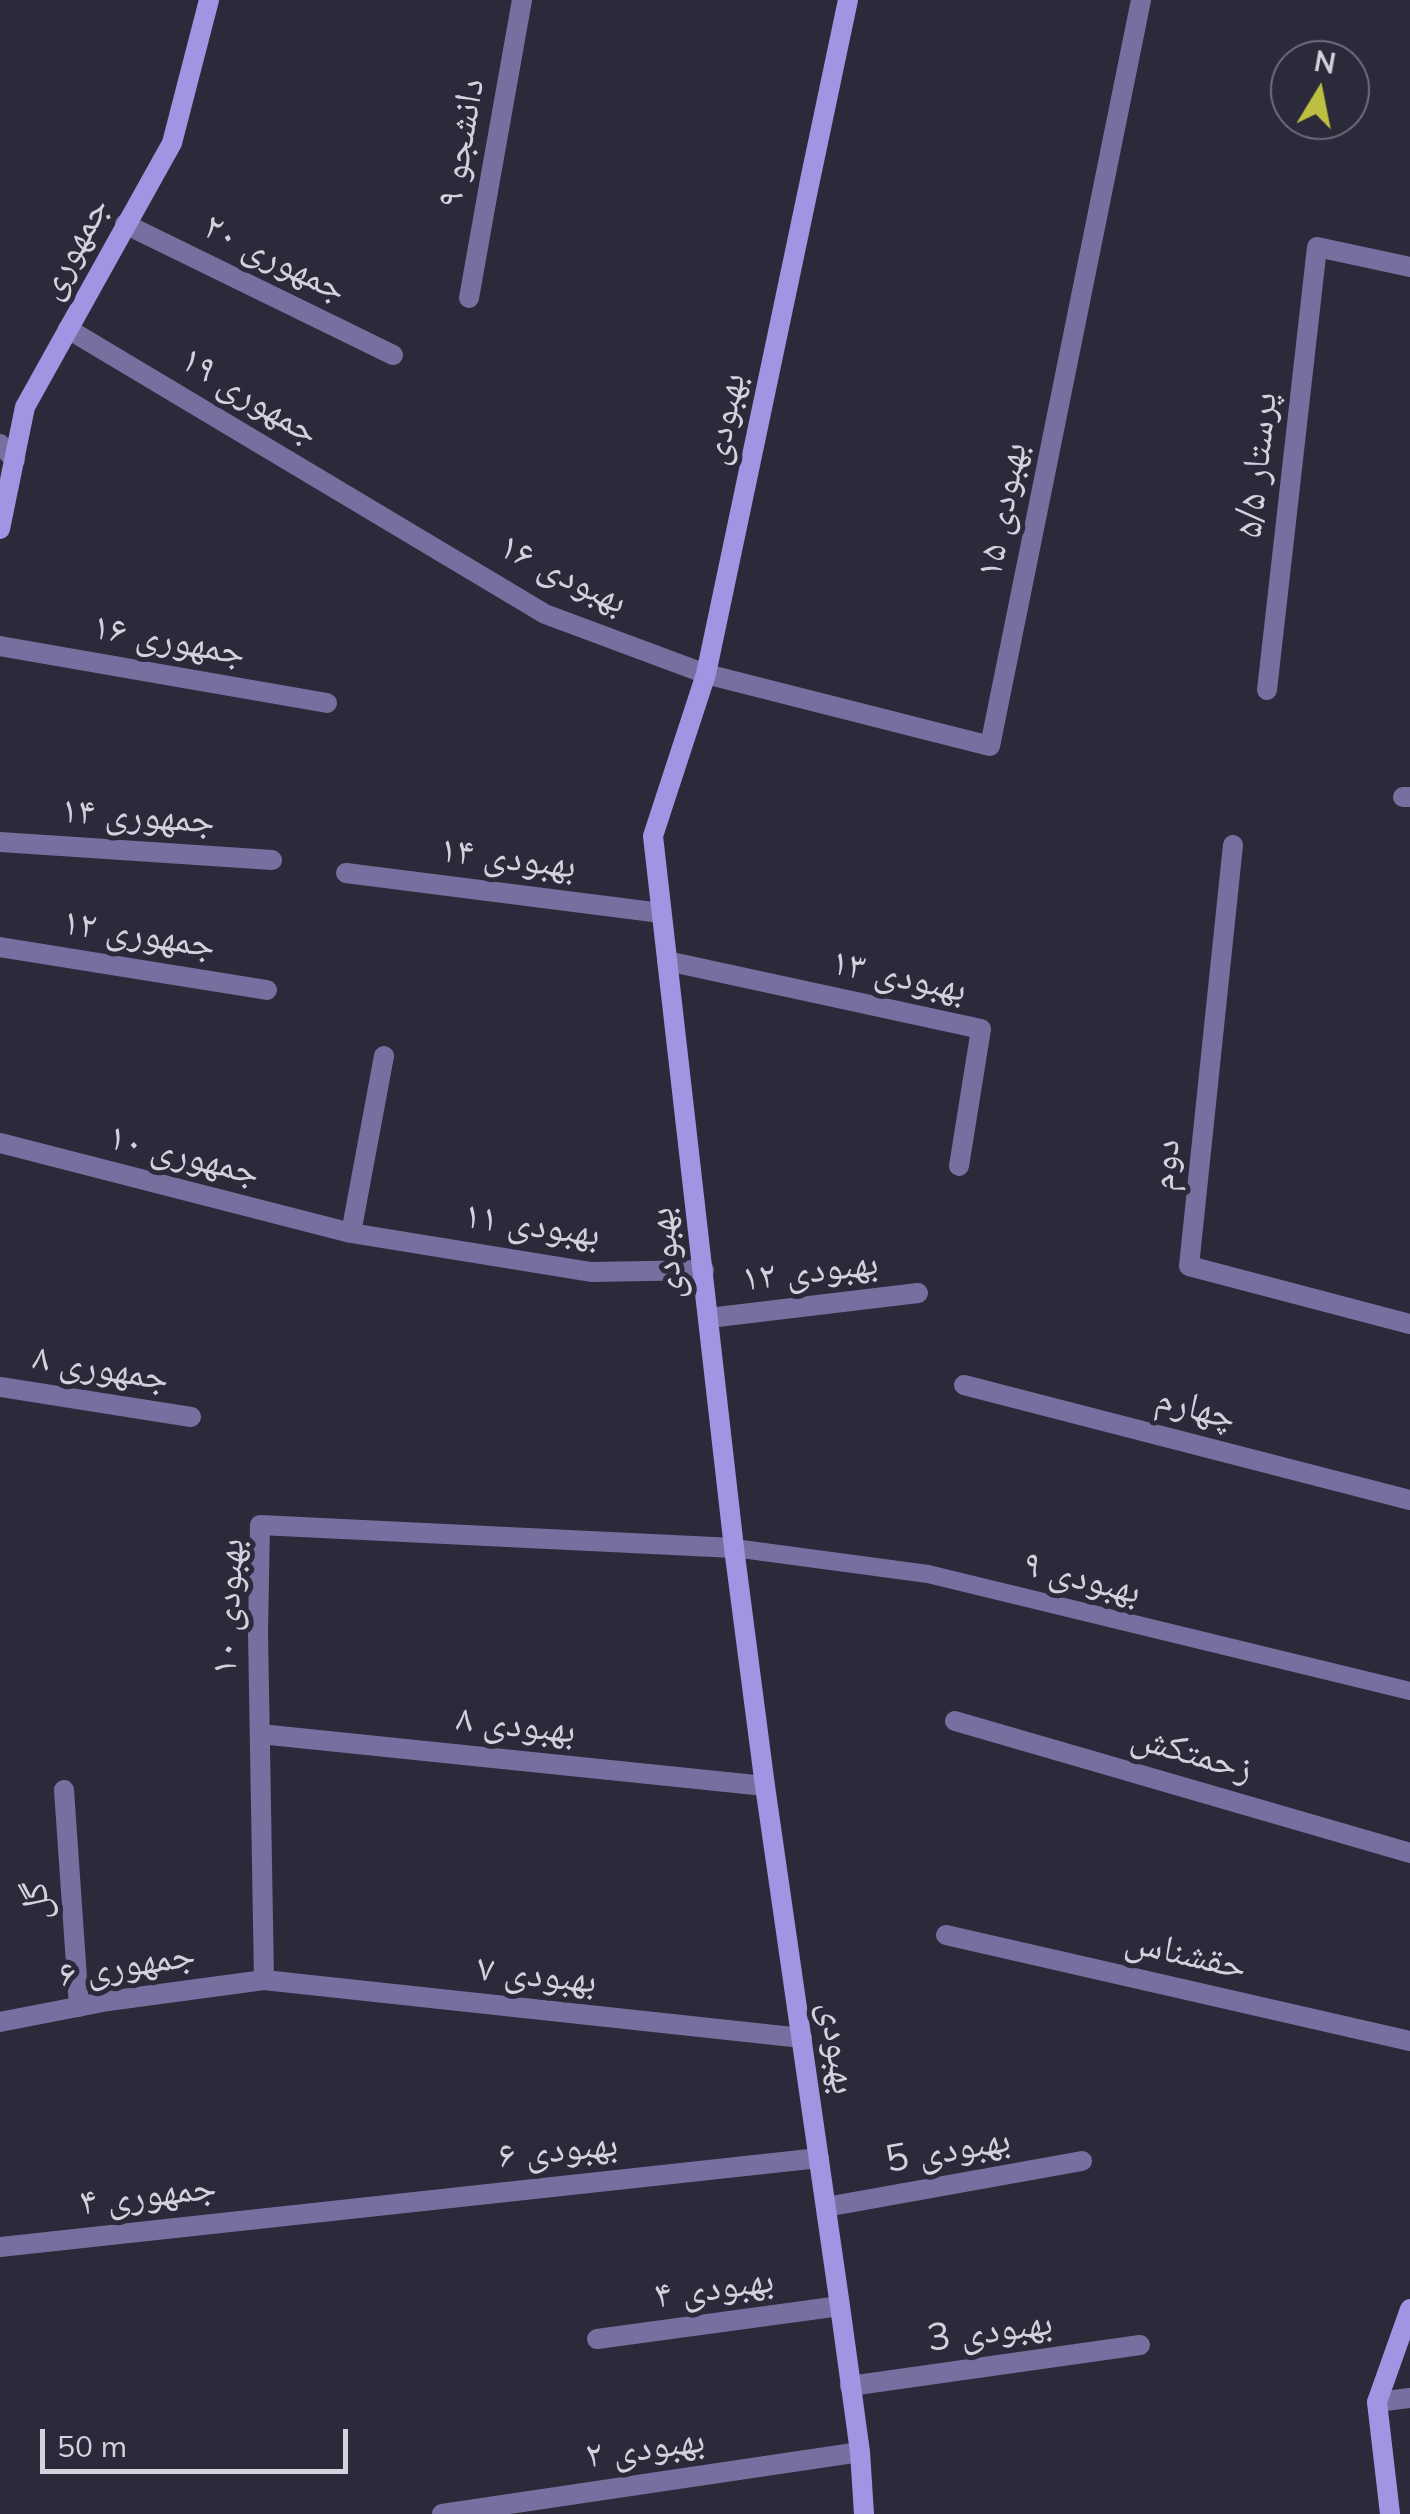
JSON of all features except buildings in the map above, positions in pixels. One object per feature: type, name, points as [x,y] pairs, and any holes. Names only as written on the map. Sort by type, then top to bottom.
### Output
[{"type":"street","name":"جمهوری","points":[[0,528],[24,407],[172,143],[209,0]]},
{"type":"street","name":"دانشجو ۹","points":[[469,298],[522,0]]},
{"type":"street","name":"بهبودی","points":[[848,0],[706,674],[653,836],[734,1548],[860,2452],[864,2514]]},
{"type":"street","name":"بهبودی ۱۵","points":[[706,674],[990,746],[1141,0]]},
{"type":"street","name":"جمهوری ۲۰","points":[[126,224],[393,355]]},
{"type":"street","name":"پرستار ۵/۵","points":[[1266,690],[1317,247],[1410,267]]},
{"type":"street","name":"جمهوری ۱۹","points":[[68,328],[396,524]]},
{"type":"street","points":[[0,444],[15,460]]},
{"type":"street","name":"بهبودی ۱۶","points":[[396,524],[545,614],[706,674]]},
{"type":"street","name":"جمهوری ۱۶","points":[[0,646],[327,703]]},
{"type":"street","name":"جمهوری ۱۴","points":[[0,842],[272,860]]},
{"type":"street","name":"دوم","points":[[1232,845],[1190,1266],[1410,1324]]},
{"type":"street","name":"بهبودی ۱۴","points":[[346,873],[662,913]]},
{"type":"street","name":"جمهوری ۱۲","points":[[0,947],[267,990]]},
{"type":"street","name":"بهبودی ۱۳","points":[[667,962],[981,1029],[959,1166]]},
{"type":"street","points":[[351,1234],[384,1056]]},
{"type":"street","name":"جمهوری ۱۰","points":[[0,1143],[351,1234]]},
{"type":"street","name":"بهبودی ۱۱","points":[[351,1234],[592,1272],[704,1270]]},
{"type":"street","name":"بهبودی ۱۲","points":[[710,1318],[918,1292]]},
{"type":"street","name":"چهارم","points":[[964,1384],[1410,1500]]},
{"type":"street","name":"جمهوری ۸","points":[[0,1387],[192,1417]]},
{"type":"street","name":"بهبودی ۱۰","points":[[264,1980],[260,1525],[734,1548]]},
{"type":"street","name":"زحمتکش","points":[[955,1721],[1410,1853]]},
{"type":"street","name":"بهبودی ۸","points":[[260,1734],[765,1786]]},
{"type":"street","name":"گل","points":[[64,1790],[79,2007]]},
{"type":"street","name":"حقشناس","points":[[946,1935],[1410,2041]]},
{"type":"street","name":"جمهوری ۶","points":[[0,2022],[264,1980]]},
{"type":"street","name":"بهبودی ۷","points":[[264,1980],[802,2038]]},
{"type":"street","name":"بهبودی ۶","points":[[305,2212],[819,2158]]},
{"type":"street","name":"بهبودی 5","points":[[826,2207],[1082,2161]]},
{"type":"street","name":"جمهوری ۴","points":[[0,2247],[305,2212]]},
{"type":"street","name":"بهبودی ۴","points":[[597,2339],[840,2306]]},
{"type":"street","points":[[1390,2514],[1377,2402],[1410,2309]]},
{"type":"street","name":"بهبودی 3","points":[[850,2386],[1140,2345]]},
{"type":"street","points":[[1377,2402],[1410,2398]]},
{"type":"street","name":"بهبودی ۲","points":[[442,2514],[860,2452]]},
{"type":"lane","name":"بهبودی ۹","points":[[734,1548],[928,1574],[1410,1691]]}]
